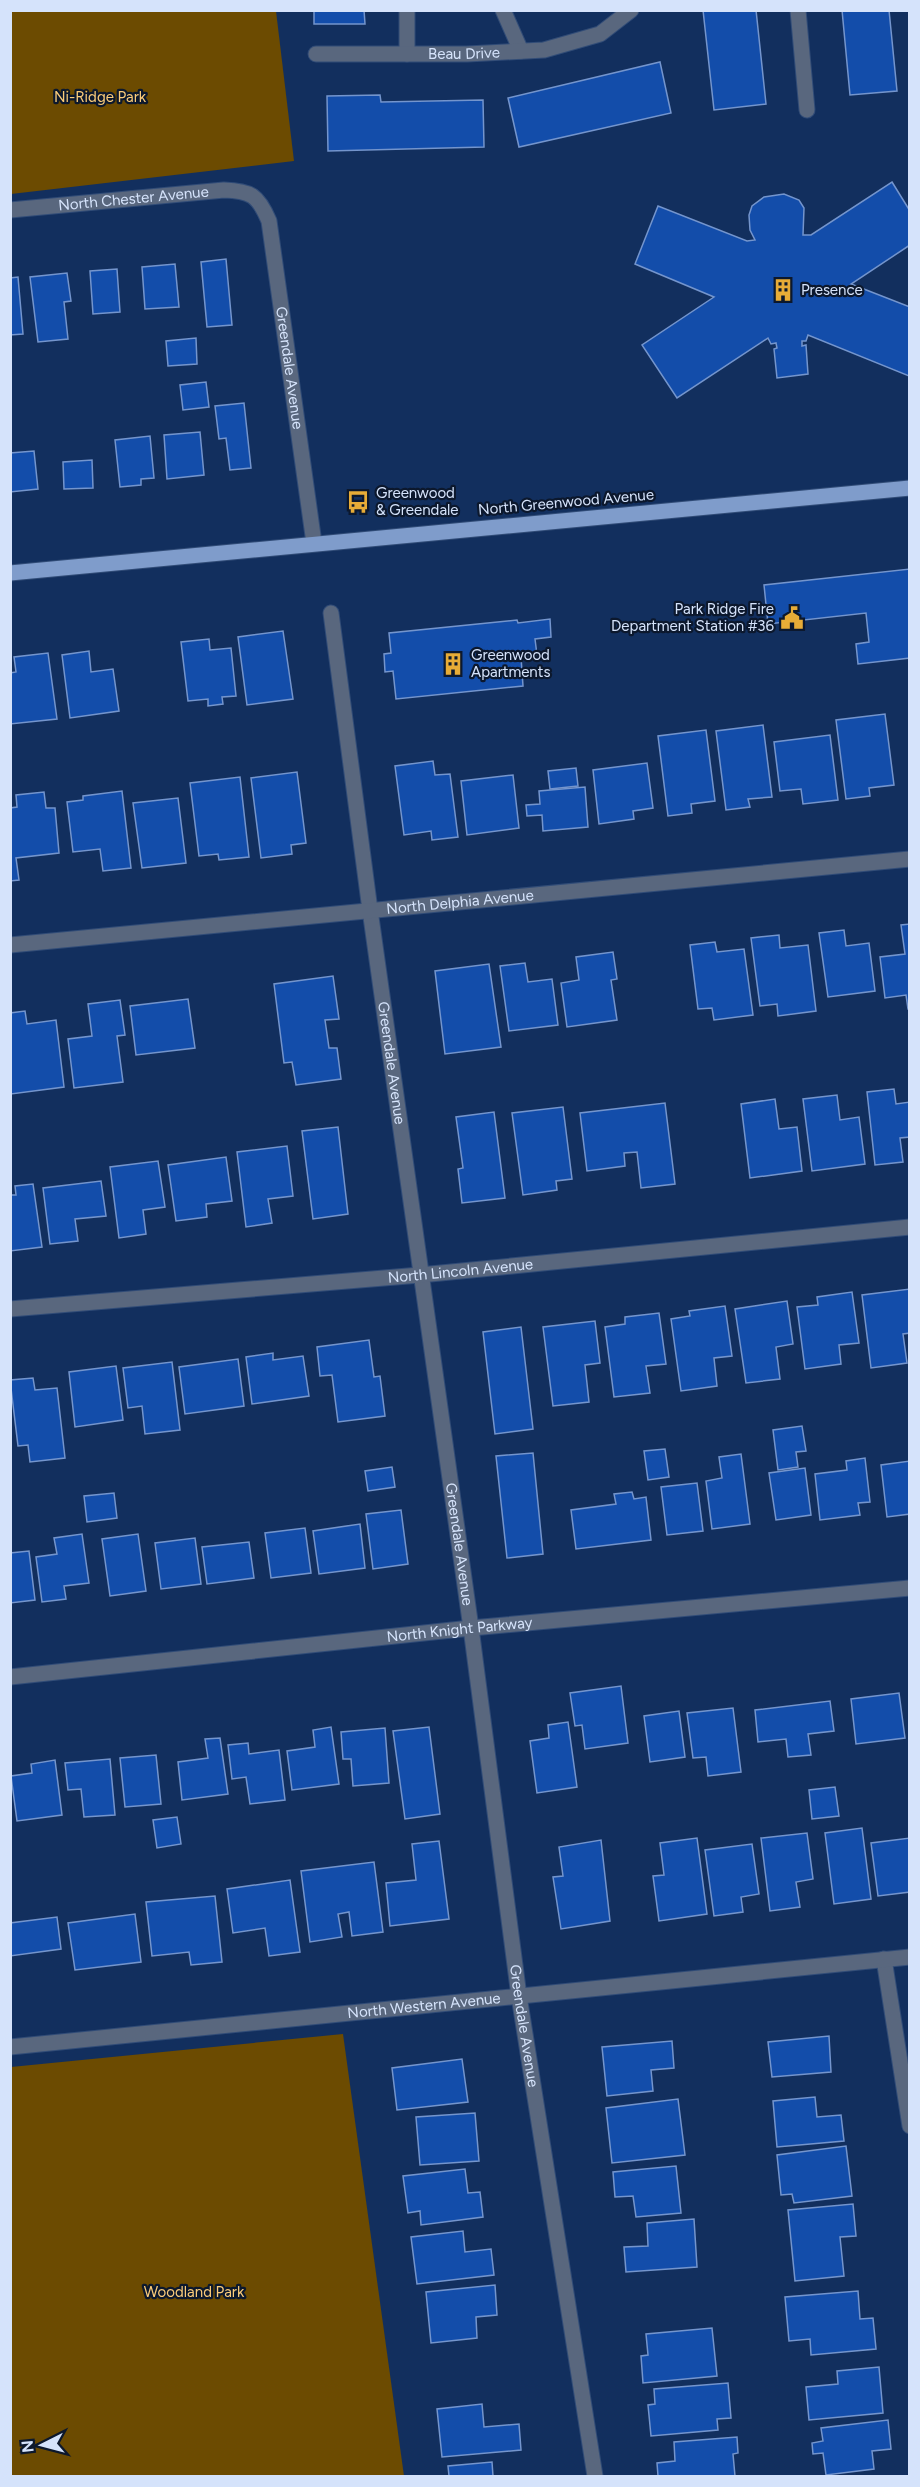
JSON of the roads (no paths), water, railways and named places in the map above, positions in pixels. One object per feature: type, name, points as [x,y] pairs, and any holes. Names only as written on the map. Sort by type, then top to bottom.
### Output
[{"type":"main road","name":"North Greenwood Avenue","points":[[10,573],[909,488]]},
{"type":"street","name":"Beau Drive","points":[[406,10],[407,54]]},
{"type":"street","name":"Beau Drive","points":[[503,10],[521,51]]},
{"type":"street","name":"Beau Drive","points":[[316,54],[467,54],[544,50],[600,34],[631,10]]},
{"type":"street","points":[[798,10],[807,110]]},
{"type":"street","name":"North Chester Avenue","points":[[10,210],[224,190],[245,191],[255,198]]},
{"type":"street","name":"Greendale Avenue","points":[[255,198],[263,206],[269,220],[314,543]]},
{"type":"street","name":"Greendale Avenue","points":[[331,613],[369,910],[471,1628],[519,1996],[595,2476]]},
{"type":"street","name":"North Delphia Avenue","points":[[10,945],[909,859]]},
{"type":"street","name":"North Lincoln Avenue","points":[[10,1310],[420,1275],[909,1227]]},
{"type":"street","name":"North Knight Parkway","points":[[10,1677],[471,1628],[909,1588]]},
{"type":"street","name":"North Western Avenue","points":[[10,2047],[909,1957]]},
{"type":"street","points":[[884,1959],[909,2126]]},
{"type":"place","name":"Presence","points":[[783,290]]},
{"type":"place","name":"Greenwood & Greendale","points":[[358,502]]},
{"type":"place","name":"Park Ridge Fire Department Station #36","points":[[792,618]]},
{"type":"place","name":"Greenwood Apartments","points":[[453,664]]},
{"type":"park label","name":"Ni-Ridge Park","points":[[100,97]]},
{"type":"park label","name":"Woodland Park","points":[[194,2292]]}]
